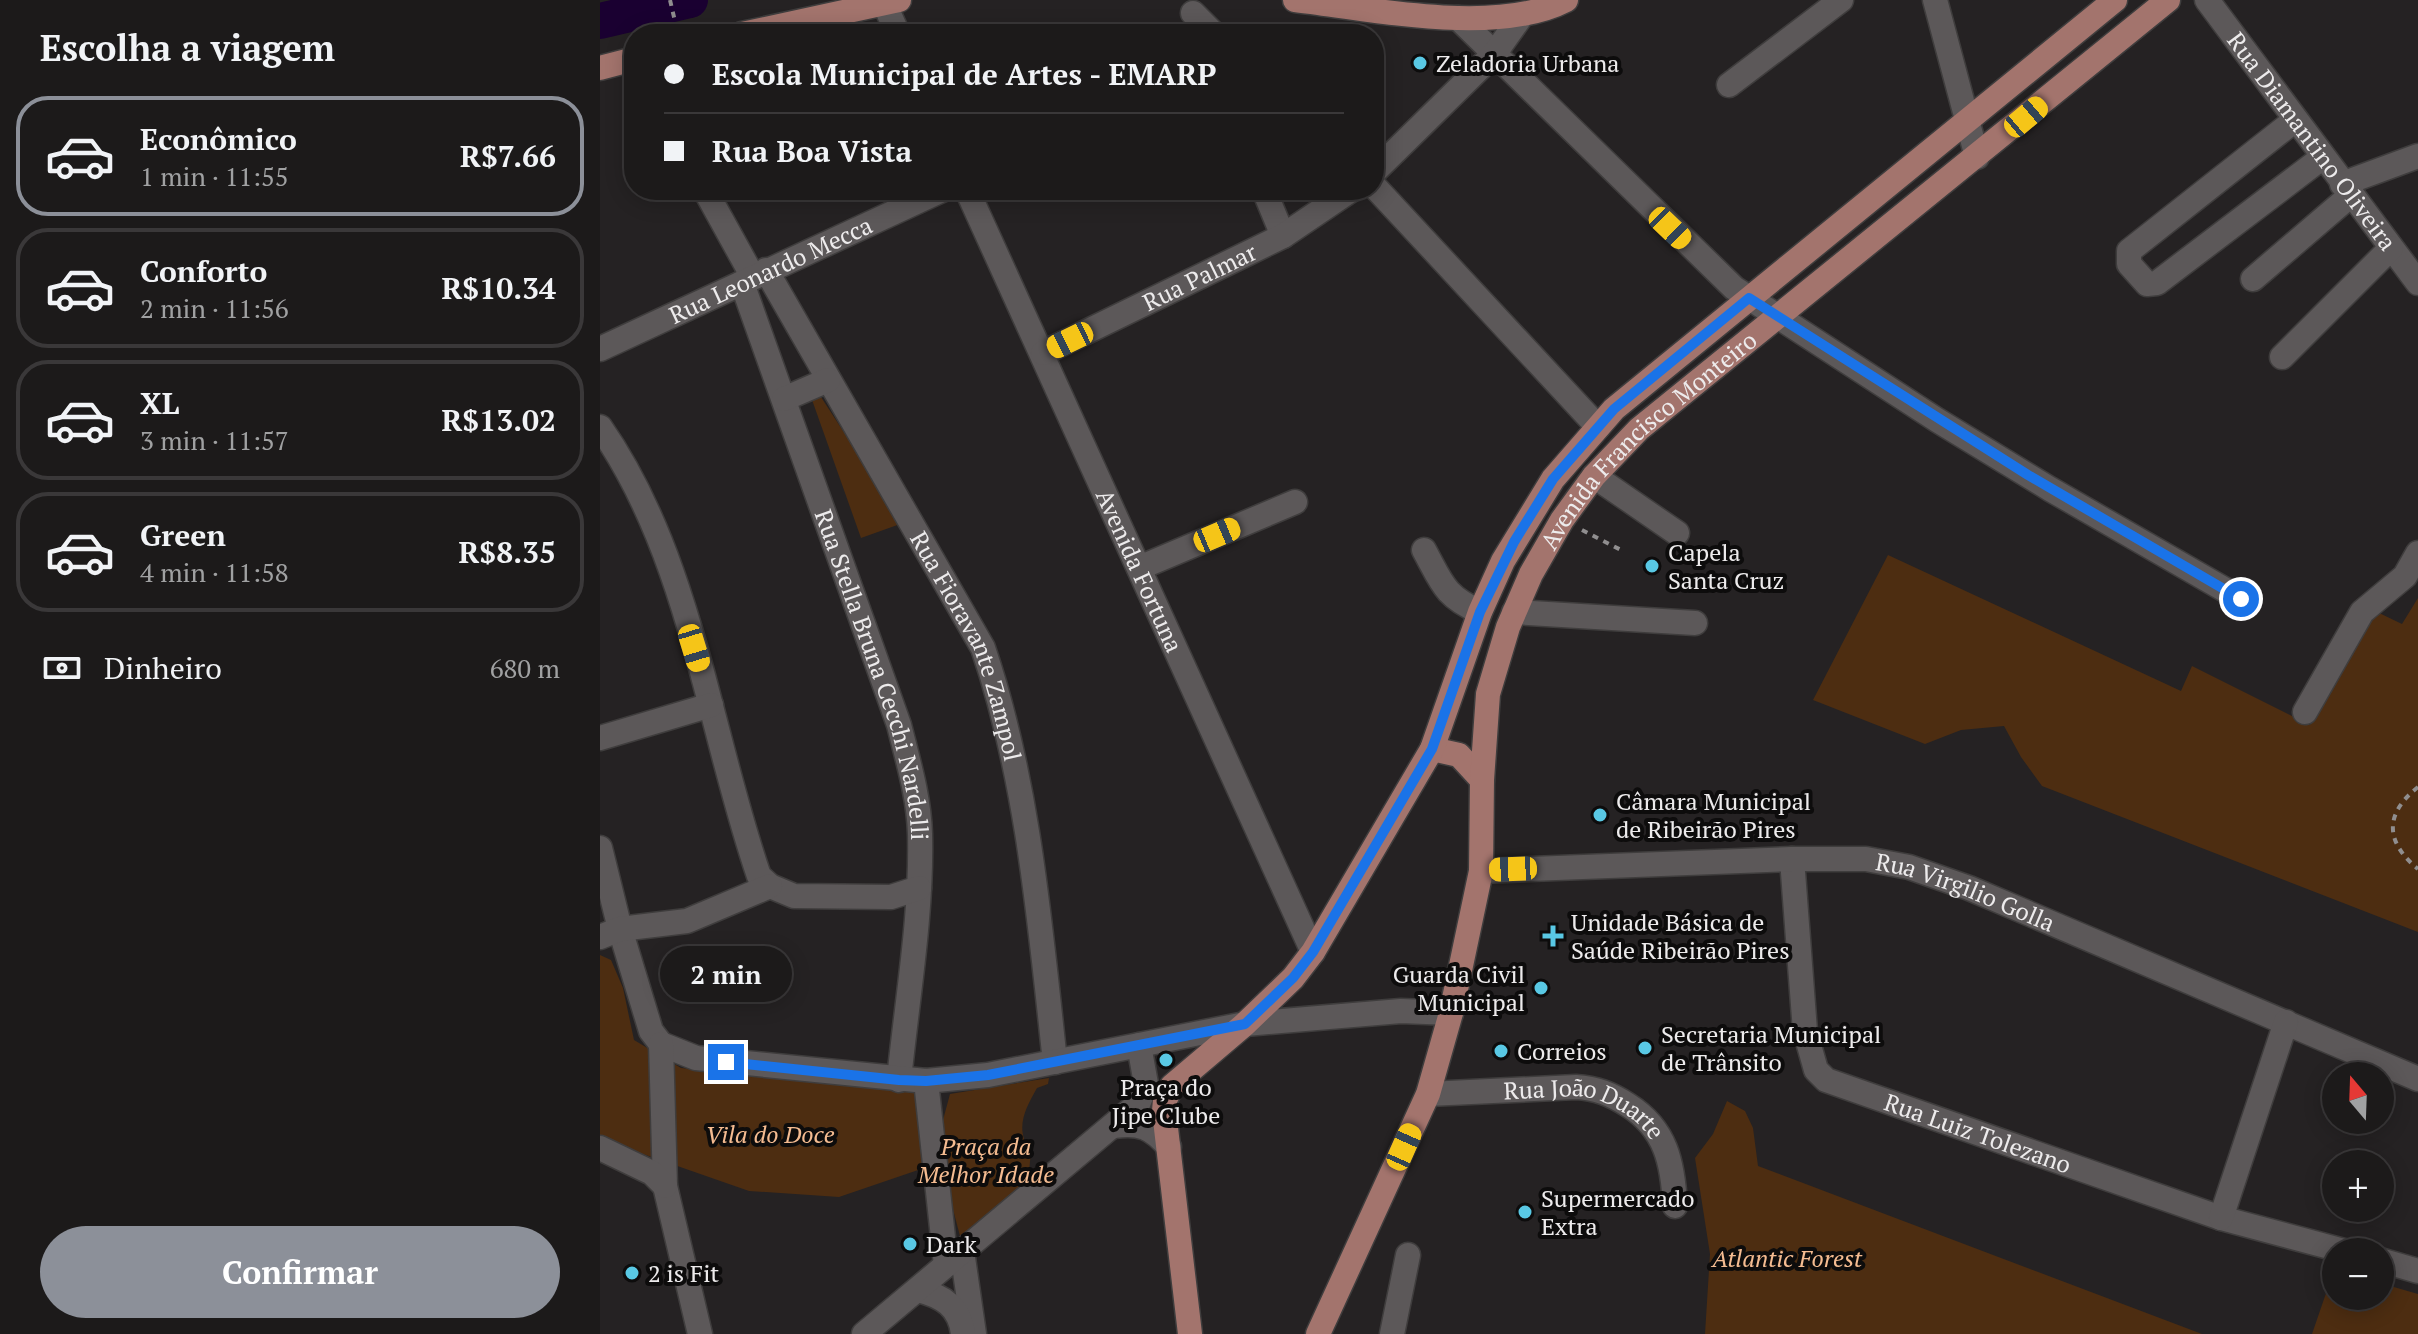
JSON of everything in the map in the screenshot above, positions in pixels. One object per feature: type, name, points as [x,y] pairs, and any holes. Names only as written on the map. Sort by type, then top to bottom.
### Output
[{"type":"main road","points":[[1295,0],[1467,26],[1522,15],[1566,0]]},
{"type":"main road","name":"Avenida Francisco Monteiro","points":[[1169,1147],[1164,1111],[1168,1091],[1293,978],[1313,952],[1432,749],[1480,612],[1524,524],[1553,479],[1614,409],[2115,0]]},
{"type":"main road","name":"Avenida Francisco Monteiro","points":[[1318,1334],[1428,1094],[1451,1013],[1481,871],[1482,780],[1488,694],[1493,670],[1514,612],[1547,542],[1594,476],[1639,429],[2168,0]]},
{"type":"main road","points":[[789,24],[892,2]]},
{"type":"main road","points":[[600,68],[624,62]]},
{"type":"main road","points":[[1432,749],[1459,755],[1482,780]]},
{"type":"main road","points":[[1169,1147],[1190,1334]]},
{"type":"street","points":[[1729,85],[1841,0]]},
{"type":"street","points":[[1935,0],[1977,157]]},
{"type":"street","name":"Rua Diamantino Oliveira","points":[[2207,0],[2418,283]]},
{"type":"street","points":[[892,2],[896,24]]},
{"type":"street","points":[[1384,162],[1495,53],[1522,15]]},
{"type":"street","points":[[1467,26],[1670,228],[1725,280],[1749,298],[2050,489],[2241,599]]},
{"type":"street","points":[[1454,93],[1467,26]]},
{"type":"street","points":[[2295,120],[2129,251],[2129,264],[2147,284],[2157,283],[2323,157]]},
{"type":"street","points":[[2253,279],[2347,189],[2418,156]]},
{"type":"street","points":[[1384,197],[1598,427]]},
{"type":"street","points":[[711,200],[753,277]]},
{"type":"street","name":"Rua Leonardo Mecca","points":[[600,349],[920,200]]},
{"type":"street","name":"Avenida Fortuna","points":[[972,200],[1313,952]]},
{"type":"street","points":[[1268,200],[1283,236]]},
{"type":"street","name":"Rua Palmar","points":[[1043,353],[1283,236],[1336,200]]},
{"type":"street","points":[[2282,357],[2391,248]]},
{"type":"street","name":"Rua Fioravante Zampol","points":[[753,277],[828,380],[983,648],[994,680],[1017,783],[1036,896],[1055,1062]]},
{"type":"street","name":"Rua Stella Bruna Cecchi Nardelli","points":[[753,277],[784,399],[899,725],[915,789],[919,888],[899,1080]]},
{"type":"street","points":[[784,399],[828,380]]},
{"type":"street","points":[[600,427],[637,486],[659,533],[759,876],[770,886],[794,896],[891,897],[919,888]]},
{"type":"street","points":[[1594,476],[1677,533]]},
{"type":"street","points":[[1139,568],[1295,502]]},
{"type":"street","points":[[1424,550],[1447,592],[1480,612]]},
{"type":"street","points":[[2305,712],[2362,612],[2405,576],[2418,553]]},
{"type":"street","points":[[1514,612],[1695,623]]},
{"type":"street","points":[[600,738],[711,705]]},
{"type":"street","points":[[600,848],[610,933],[656,1038],[665,1186],[700,1334]]},
{"type":"street","name":"Rua Virgilio Golla","points":[[1481,871],[1792,859],[1866,859],[1909,867],[1969,888],[2418,1079]]},
{"type":"street","name":"Rua Luiz Tolezano","points":[[1792,859],[1805,1031],[1816,1070],[1826,1080],[2221,1218],[2322,1245]]},
{"type":"street","points":[[610,933],[687,921],[770,886]]},
{"type":"street","points":[[656,1038],[696,1058],[926,1081],[988,1075],[1245,1024],[1401,1011],[1451,1013]]},
{"type":"street","points":[[2221,1218],[2286,1022]]},
{"type":"street","points":[[864,1334],[1138,1104],[1146,1084],[1139,1045]]},
{"type":"street","points":[[926,1081],[954,1258],[974,1334]]},
{"type":"street","name":"Rua João Duarte","points":[[1428,1094],[1576,1087],[1592,1088],[1617,1098],[1643,1114],[1658,1130],[1674,1180],[1675,1206]]},
{"type":"street","points":[[1115,1126],[1140,1125],[1151,1129],[1169,1147]]},
{"type":"street","points":[[600,1148],[652,1173],[665,1186]]},
{"type":"street","points":[[1392,1334],[1408,1255]]},
{"type":"street","points":[[2394,1264],[2418,1271]]},
{"type":"street","points":[[918,1290],[942,1296],[961,1318],[963,1334]]},
{"type":"path","points":[[670,0],[676,24]]},
{"type":"path","points":[[1562,520],[1623,551]]},
{"type":"path","points":[[2418,787],[2403,801],[2392,820],[2399,850],[2418,869]]},
{"type":"green space","points":[[819,394],[903,523],[861,538],[811,397]]},
{"type":"green space","points":[[1888,555],[2181,691],[2192,666],[2310,725],[2375,611],[2402,624],[2418,598],[2418,932],[2042,786],[2004,726],[1961,730],[1925,744],[1813,700]]},
{"type":"green space","name":"Vila do Doce","points":[[600,955],[611,960],[623,988],[634,1040],[681,1068],[915,1091],[924,1168],[839,1197],[749,1191],[600,1139]]},
{"type":"green space","name":"Praça da Melhor Idade","points":[[1049,1078],[1048,1084],[1037,1088],[1023,1120],[1023,1135],[1031,1151],[1028,1183],[960,1236],[939,1135],[950,1094]]},
{"type":"green space","name":"Atlantic Forest","points":[[1727,1101],[1745,1111],[1753,1128],[1758,1166],[2202,1334],[1705,1334],[1710,1254],[1695,1158],[1713,1134]]},
{"type":"green space","points":[[2394,1287],[2418,1294],[2418,1334],[2312,1334],[2322,1305],[2322,1310],[2394,1310]]},
{"type":"waterway","points":[[600,21],[690,0]]},
{"type":"place","name":"Zeladoria Urbana","points":[[1420,63]]},
{"type":"place","name":"Capela Santa Cruz","points":[[1652,566]]},
{"type":"place","name":"Câmara Municipal de Ribeirão Pires","points":[[1600,815]]},
{"type":"place","name":"Unidade Básica de Saúde Ribeirão Pires","points":[[1553,936]]},
{"type":"place","name":"Guarda Civil Municipal","points":[[1541,988]]},
{"type":"place","name":"Secretaria Municipal de Trânsito","points":[[1645,1048]]},
{"type":"place","name":"Correios","points":[[1501,1051]]},
{"type":"place","name":"Praça do Jipe Clube","points":[[1166,1060]]},
{"type":"place","name":"Supermercado Extra","points":[[1525,1212]]},
{"type":"place","name":"Dark","points":[[910,1244]]},
{"type":"place","name":"2 is Fit","points":[[632,1273]]},
{"type":"route","points":[[726,1062],[899,1080],[955,1079],[1245,1024],[1293,978],[1313,952],[1414,782],[1432,749],[1480,612],[1503,561],[1553,479],[1614,409],[1749,298],[1937,420],[2241,599]]}]
